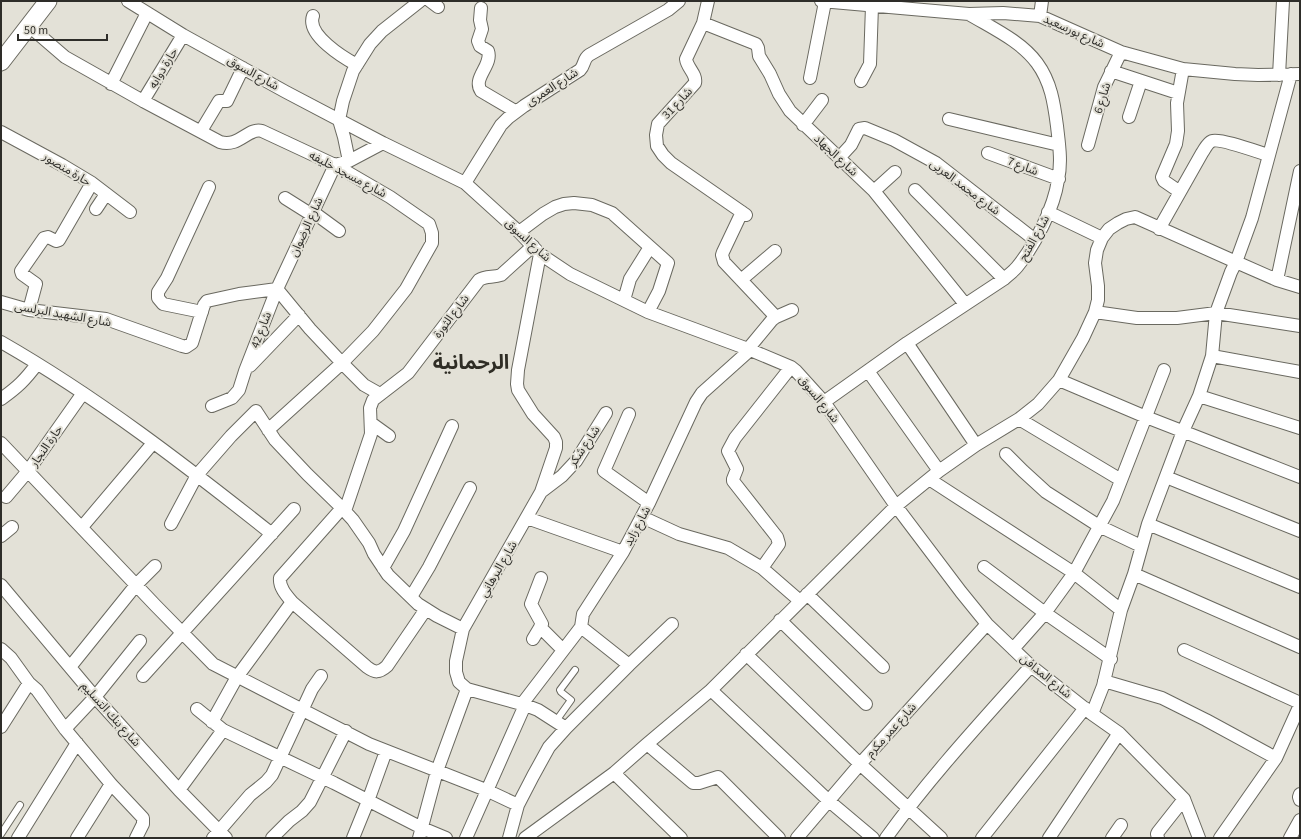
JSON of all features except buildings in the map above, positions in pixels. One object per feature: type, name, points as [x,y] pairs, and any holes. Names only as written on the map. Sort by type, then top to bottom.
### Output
[{"type":"street","points":[[1,62],[48,1]]},
{"type":"street","name":"شارع السوق","points":[[128,1],[183,34],[339,120],[465,183],[537,250],[570,274],[648,312],[749,349],[791,367],[801,375],[824,402],[896,506]]},
{"type":"street","points":[[349,161],[339,120],[353,71],[370,44],[382,30],[420,1]]},
{"type":"street","name":"شارع العمرى","points":[[465,183],[501,125],[515,111],[580,70],[583,66],[585,58],[589,54],[668,10],[679,1]]},
{"type":"street","name":"شارع 31","points":[[708,1],[703,23],[686,59],[686,64],[695,77],[695,83],[658,124],[656,135],[657,146],[671,163],[744,213],[722,255],[724,262],[741,280]]},
{"type":"street","points":[[810,78],[823,1]]},
{"type":"street","name":"شارع بورسعيد","points":[[823,1],[969,14],[1003,12],[1040,16],[1121,52],[1183,69],[1235,74],[1290,74]]},
{"type":"street","points":[[1040,16],[1042,1]]},
{"type":"street","points":[[982,838],[1088,711],[1104,681],[1121,610],[1134,574],[1148,524],[1183,431],[1199,396],[1212,356],[1216,313],[1252,218],[1290,74],[1282,1]]},
{"type":"street","points":[[861,81],[870,64],[872,6]]},
{"type":"street","points":[[481,8],[480,20],[482,29],[478,41],[480,46],[488,51],[489,56],[478,87],[481,91],[515,111]]},
{"type":"street","points":[[111,84],[147,13]]},
{"type":"street","name":"شارع الفتح","points":[[824,402],[907,343],[1004,279],[1016,268],[1028,252],[1055,196],[1059,180],[1059,145],[1053,98],[1043,73],[1036,62],[1017,44],[969,14]]},
{"type":"street","points":[[313,16],[312,23],[318,35],[327,46],[357,65]]},
{"type":"street","name":"شارع الجهاد","points":[[703,23],[756,44],[759,56],[770,74],[779,94],[790,111],[874,191],[965,304]]},
{"type":"street","name":"شارع مسجد خليفه","points":[[28,26],[65,57],[111,84],[220,142],[229,143],[259,130],[335,165],[390,197],[421,217],[428,224],[432,233],[432,243],[406,289],[373,331],[342,363],[268,430]]},
{"type":"street","name":"حارة دوابه","points":[[143,101],[183,34]]},
{"type":"street","name":"شارع 6","points":[[1088,145],[1104,87],[1121,52]]},
{"type":"street","points":[[201,132],[219,101],[226,101],[244,68]]},
{"type":"street","points":[[1180,192],[1164,181],[1162,177],[1176,144],[1178,131],[1177,103],[1183,69]]},
{"type":"street","points":[[1111,71],[1178,93]]},
{"type":"street","points":[[1129,117],[1141,80]]},
{"type":"street","points":[[803,125],[822,100]]},
{"type":"street","points":[[949,119],[1059,145]]},
{"type":"street","name":"شارع محمد العربى","points":[[839,158],[851,145],[859,129],[865,128],[894,140],[936,163],[1035,240]]},
{"type":"street","name":"حارة منصور","points":[[1,132],[92,183],[130,212]]},
{"type":"street","points":[[1159,229],[1207,146],[1213,141],[1225,142],[1268,155]]},
{"type":"street","points":[[335,165],[349,161],[383,143]]},
{"type":"street","name":"شارع 7","points":[[988,153],[1059,180]]},
{"type":"street","name":"شارع الرضوان","points":[[277,289],[335,165]]},
{"type":"street","points":[[1277,280],[1300,171]]},
{"type":"street","points":[[874,191],[895,172]]},
{"type":"street","points":[[29,310],[36,284],[22,274],[21,271],[44,238],[48,237],[56,241],[59,240],[92,183]]},
{"type":"street","points":[[209,187],[167,278],[158,292],[158,298],[163,304],[203,308],[207,301],[211,299],[277,289],[342,363],[364,385],[380,394]]},
{"type":"street","points":[[915,190],[1004,279]]},
{"type":"street","points":[[96,210],[106,194]]},
{"type":"street","points":[[285,198],[313,213],[339,231]]},
{"type":"street","points":[[519,232],[555,207],[574,203],[602,208],[612,213],[667,262],[668,265],[659,291],[648,312]]},
{"type":"street","points":[[1048,212],[1102,238]]},
{"type":"street","points":[[525,838],[614,773],[711,690],[896,506],[929,479],[976,445],[1019,419],[1038,404],[1059,380],[1083,338],[1095,312],[1098,300],[1095,263],[1097,250],[1102,238],[1109,229],[1126,219],[1135,217],[1159,229],[1277,280],[1300,287]]},
{"type":"street","points":[[624,300],[630,279],[650,247]]},
{"type":"street","name":"شارع الثورة","points":[[344,509],[371,434],[370,408],[373,400],[408,373],[479,280],[487,276],[495,277],[501,275],[537,250]]},
{"type":"street","name":"شارع البرهاني","points":[[467,689],[460,682],[456,672],[456,661],[463,629],[541,492],[556,448],[554,437],[533,414],[518,390],[517,384],[537,250]]},
{"type":"street","points":[[776,251],[741,280],[776,317],[792,310]]},
{"type":"street","name":"شارع 42","points":[[212,406],[232,398],[239,390],[277,289]]},
{"type":"street","name":"شارع الشهيد البرلسى","points":[[1,302],[29,310],[106,319],[186,347],[192,343],[203,308]]},
{"type":"street","points":[[1095,312],[1137,318],[1177,318],[1216,313],[1300,326]]},
{"type":"street","name":"شارع 42","points":[[246,371],[299,315]]},
{"type":"street","name":"شارع زايد","points":[[466,838],[523,705],[581,627],[583,614],[623,552],[642,517],[696,402],[702,393],[749,349],[776,317]]},
{"type":"street","points":[[1,342],[83,393],[197,475],[272,534]]},
{"type":"street","points":[[907,343],[976,445]]},
{"type":"street","points":[[1212,356],[1300,372]]},
{"type":"street","points":[[1,398],[20,386],[37,364]]},
{"type":"street","points":[[762,568],[779,544],[777,537],[733,481],[733,478],[738,470],[728,451],[735,438],[791,367]]},
{"type":"street","points":[[1013,649],[1045,613],[1074,573],[1113,501],[1164,370]]},
{"type":"street","points":[[868,371],[939,472]]},
{"type":"street","points":[[1059,380],[1146,417],[1300,477]]},
{"type":"street","name":"حارة النجار","points":[[6,497],[28,471],[83,393]]},
{"type":"street","points":[[1199,396],[1300,428]]},
{"type":"street","points":[[171,524],[197,475],[231,436],[256,411],[276,440],[307,474],[344,509],[369,543],[374,554],[388,575],[426,609],[463,629]]},
{"type":"street","name":"شارع شكر","points":[[541,492],[562,476],[576,461],[606,413]]},
{"type":"street","points":[[629,414],[604,471],[649,503]]},
{"type":"street","points":[[1019,419],[1121,480]]},
{"type":"street","points":[[371,423],[389,436]]},
{"type":"street","points":[[383,568],[404,531],[452,426]]},
{"type":"street","points":[[1,443],[213,664],[303,711],[386,751],[486,790],[518,805]]},
{"type":"street","points":[[82,526],[153,443]]},
{"type":"street","points":[[1006,454],[1023,472],[1046,492],[1099,526],[1141,546]]},
{"type":"street","points":[[1166,477],[1300,531]]},
{"type":"street","points":[[929,479],[1074,573],[1121,610]]},
{"type":"street","points":[[411,597],[429,567],[470,488]]},
{"type":"street","name":"شارع المدافن","points":[[896,506],[960,592],[987,624],[1031,666],[1088,711],[1119,733],[1184,799],[1199,838]]},
{"type":"street","points":[[143,676],[294,509]]},
{"type":"street","points":[[344,509],[280,578],[280,584],[283,591],[292,602],[367,667],[378,672],[387,666],[426,609]]},
{"type":"street","points":[[642,517],[679,534],[728,548],[762,568],[803,598],[883,667]]},
{"type":"street","points":[[527,518],[623,552]]},
{"type":"street","points":[[1148,524],[1300,587]]},
{"type":"street","points":[[1,536],[12,527]]},
{"type":"street","points":[[70,667],[136,585],[155,566]]},
{"type":"street","points":[[984,566],[1045,613],[1110,659]]},
{"type":"street","points":[[1134,574],[1300,647]]},
{"type":"street","points":[[533,638],[542,623],[531,605],[541,578]]},
{"type":"street","name":"شارع بنك التسليم","points":[[1,585],[95,697],[220,836]]},
{"type":"street","points":[[212,722],[238,677],[292,602]]},
{"type":"street","points":[[780,620],[866,704]]},
{"type":"street","points":[[509,838],[518,805],[532,776],[561,724],[629,665],[672,624]]},
{"type":"street","name":"شارع عمر مكرم","points":[[797,838],[860,764],[987,624]]},
{"type":"street","points":[[540,627],[563,650]]},
{"type":"street","points":[[581,627],[629,665]]},
{"type":"street","points":[[65,729],[95,697],[140,641]]},
{"type":"street","points":[[1,649],[11,658],[29,683],[37,690],[65,729],[111,784],[144,820],[142,828],[136,838]]},
{"type":"street","points":[[1184,650],[1300,704],[1276,758],[1220,838]]},
{"type":"street","points":[[746,654],[860,764],[941,838]]},
{"type":"street","points":[[886,838],[951,754],[1031,666]]},
{"type":"street","points":[[220,836],[234,813],[250,795],[270,779],[312,689],[320,676]]},
{"type":"street","points":[[1104,681],[1162,698],[1276,758]]},
{"type":"street","points":[[1,727],[29,683]]},
{"type":"street","points":[[420,833],[438,771],[467,689],[538,710],[561,724]]},
{"type":"street","points":[[711,690],[829,801],[872,838]]},
{"type":"street","points":[[197,709],[223,730],[281,757],[368,801],[420,833],[446,838]]},
{"type":"street","points":[[179,790],[223,730]]},
{"type":"street","points":[[272,838],[306,807],[346,731]]},
{"type":"street","points":[[1049,838],[1119,733]]},
{"type":"street","points":[[18,838],[77,743]]},
{"type":"street","points":[[647,744],[693,783],[699,783],[718,777],[779,838]]},
{"type":"street","points":[[352,838],[368,801],[386,751]]},
{"type":"street","points":[[614,773],[681,838]]},
{"type":"street","points":[[78,838],[111,784]]},
{"type":"street","points":[[1300,794],[1300,800]]},
{"type":"street","points":[[1158,838],[1158,832],[1184,799]]},
{"type":"street","points":[[1290,838],[1300,820]]},
{"type":"street","points":[[1112,838],[1121,824]]},
{"type":"lane","points":[[561,724],[571,700],[560,690],[575,670]]},
{"type":"lane","points":[[1,834],[20,805]]},
{"type":"district","name":"الرحمانية","points":[[471,362]]}]
